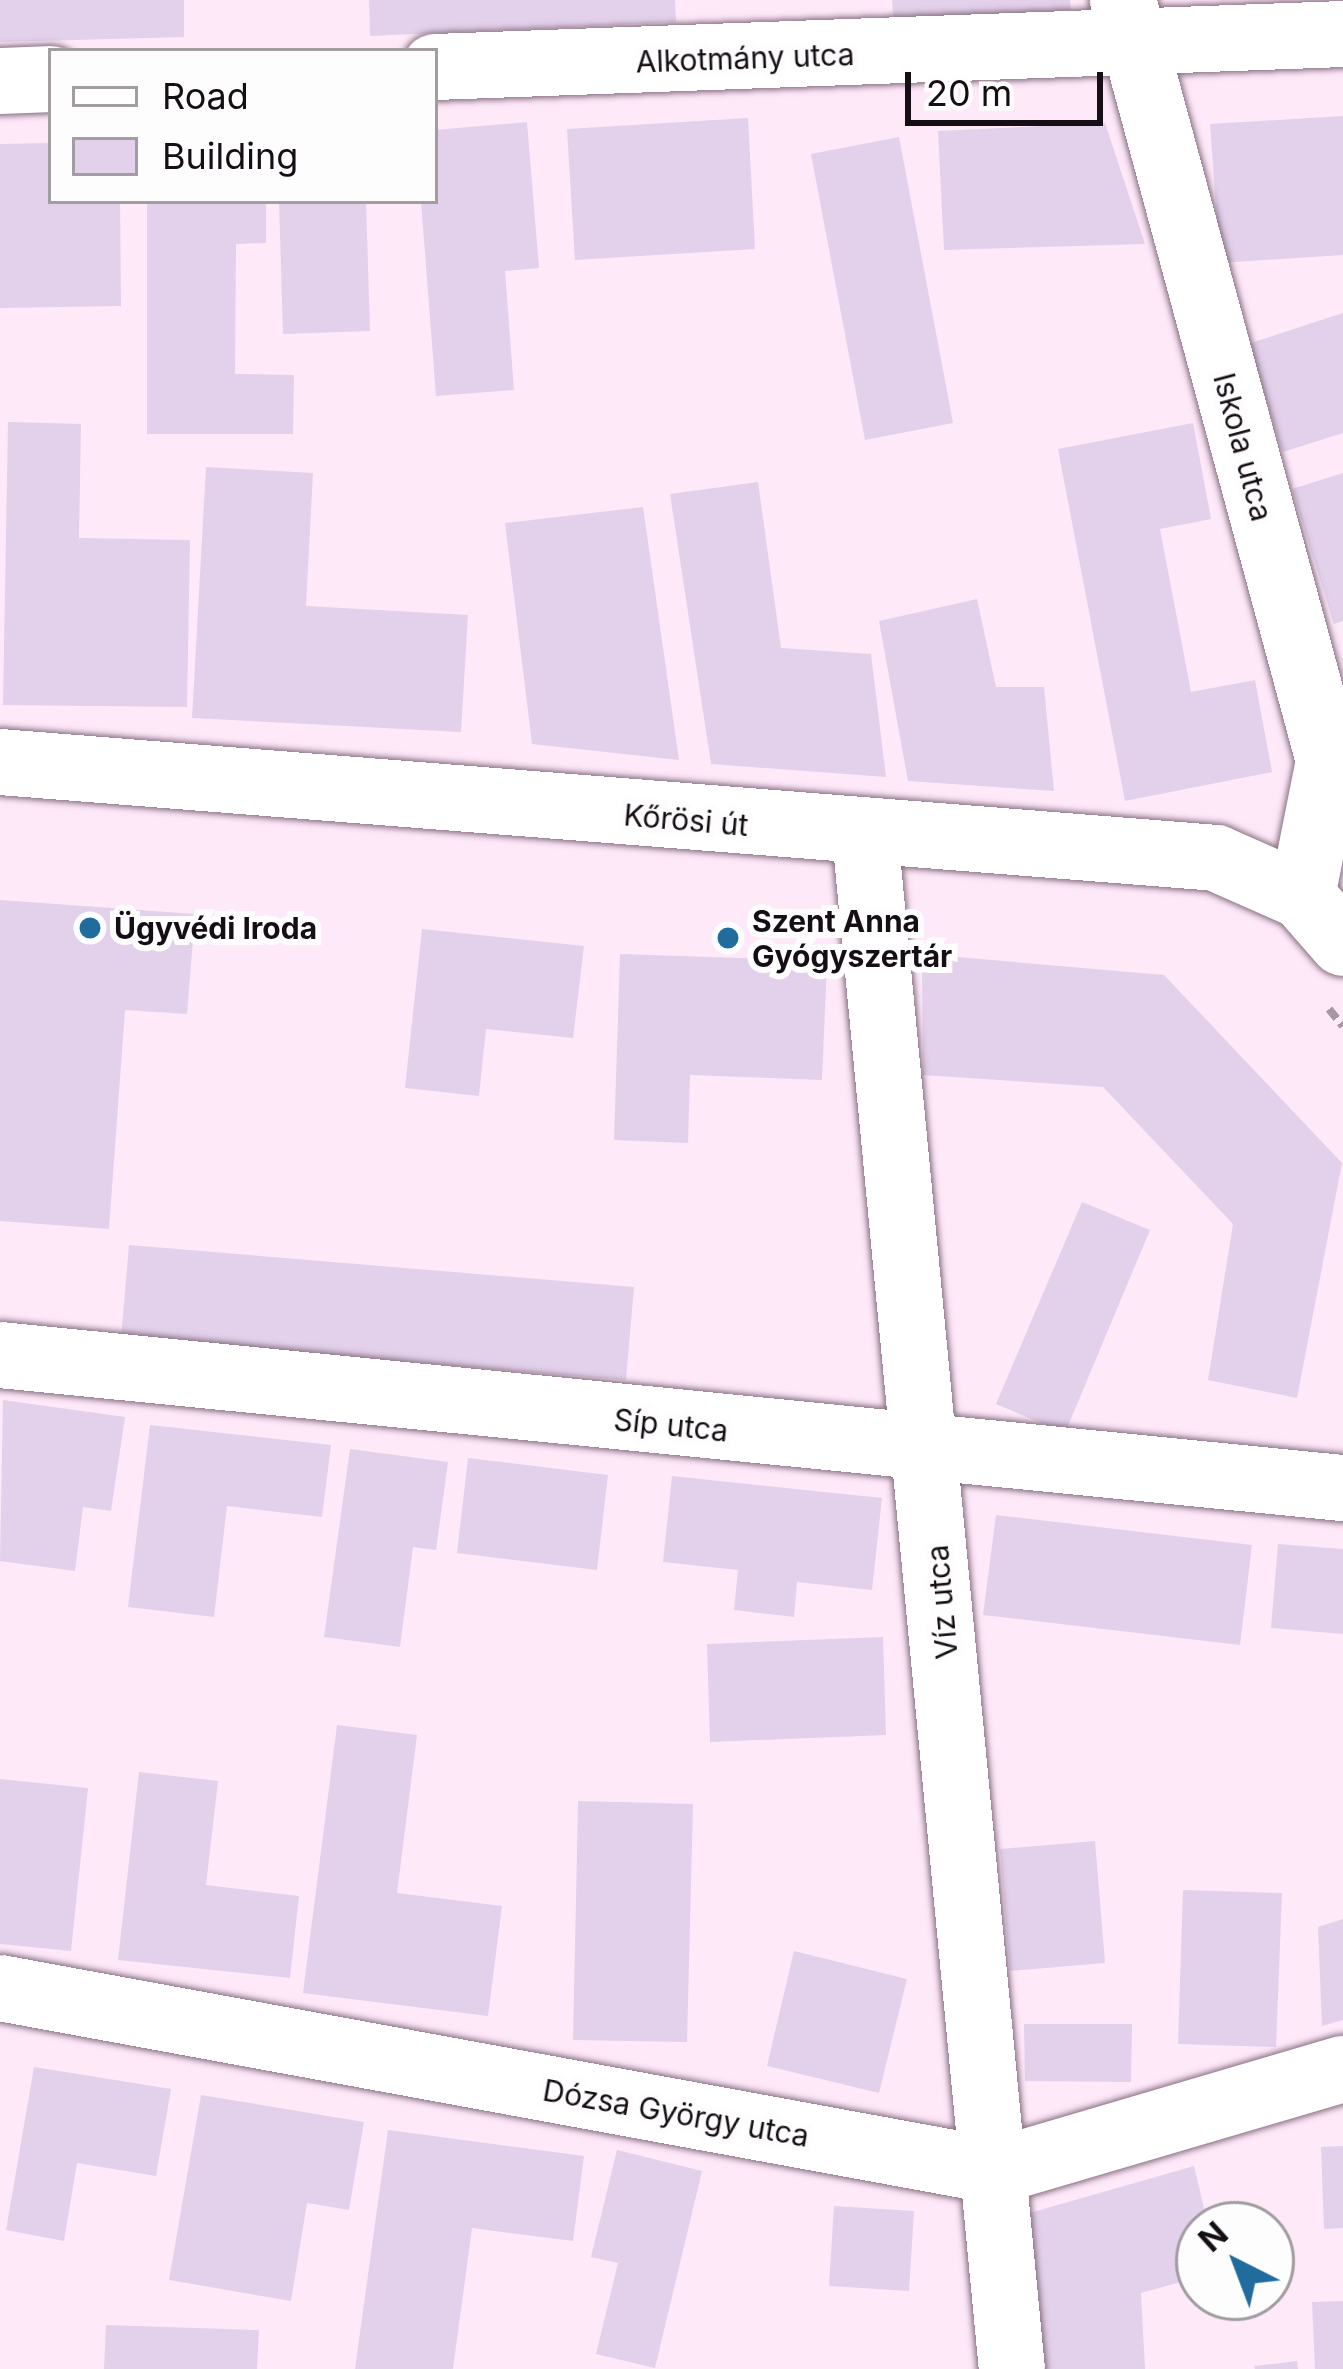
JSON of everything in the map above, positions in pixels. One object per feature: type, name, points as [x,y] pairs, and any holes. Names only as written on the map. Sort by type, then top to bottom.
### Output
[{"type":"street","name":"Alkotmány utca","points":[[438,68],[1129,23],[1343,34]]},
{"type":"street","name":"Iskola utca","points":[[1129,23],[1329,761],[1330,904]]},
{"type":"street","points":[[0,81],[48,79]]},
{"type":"street","name":"Kőrösi út","points":[[0,762],[865,835],[1216,858],[1330,904]]},
{"type":"street","name":"Víz utca","points":[[865,835],[928,1452],[1012,2369]]},
{"type":"street","name":"Síp utca","points":[[0,1354],[928,1452],[1343,1489]]},
{"type":"street","name":"Dózsa György utca","points":[[0,1988],[995,2171],[1343,2069]]},
{"type":"building","points":[[0,0],[184,0],[184,37],[0,42]]},
{"type":"building","points":[[369,0],[675,0],[676,22],[370,36]]},
{"type":"building","points":[[892,0],[1070,0],[1071,10],[894,29]]},
{"type":"building","points":[[1343,116],[1343,255],[1220,263],[1210,124]]},
{"type":"building","points":[[748,118],[755,249],[575,260],[567,129]]},
{"type":"building","points":[[527,122],[539,268],[505,271],[514,390],[436,396],[421,204],[438,204],[438,130]]},
{"type":"building","points":[[1105,123],[1145,244],[944,250],[938,131]]},
{"type":"building","points":[[899,137],[953,423],[865,440],[811,154]]},
{"type":"building","points":[[48,143],[48,204],[120,204],[121,306],[0,308],[0,144]]},
{"type":"building","points":[[147,204],[266,204],[266,243],[236,244],[235,374],[294,375],[293,434],[147,434]]},
{"type":"building","points":[[279,204],[366,204],[370,331],[283,334]]},
{"type":"building","points":[[1343,313],[1343,433],[1283,452],[1248,344]]},
{"type":"building","points":[[8,422],[81,424],[79,538],[190,540],[187,707],[3,705]]},
{"type":"building","points":[[1193,423],[1211,519],[1160,529],[1191,692],[1255,680],[1272,772],[1125,801],[1058,449]]},
{"type":"building","points":[[206,467],[313,473],[306,606],[468,615],[461,732],[192,718]]},
{"type":"building","points":[[1343,473],[1343,621],[1334,624],[1292,489]]},
{"type":"building","points":[[758,482],[781,648],[871,654],[886,777],[711,764],[670,494]]},
{"type":"building","points":[[643,507],[679,760],[532,744],[505,523]]},
{"type":"building","points":[[977,599],[996,687],[1044,687],[1054,791],[908,781],[879,621]]},
{"type":"building","points":[[0,900],[195,914],[187,1014],[125,1010],[109,1229],[0,1221]]},
{"type":"building","points":[[422,929],[584,946],[573,1038],[486,1029],[479,1096],[405,1088]]},
{"type":"building","points":[[620,954],[827,961],[822,1080],[690,1075],[688,1143],[614,1140]]},
{"type":"building","points":[[922,954],[1164,975],[1342,1163],[1297,1398],[1208,1380],[1233,1224],[1103,1087],[923,1075]]},
{"type":"building","points":[[1082,1202],[1150,1230],[1065,1433],[996,1404]]},
{"type":"building","points":[[129,1245],[634,1287],[626,1380],[121,1338]]},
{"type":"building","points":[[3,1400],[125,1417],[111,1511],[83,1507],[75,1571],[0,1561]]},
{"type":"building","points":[[150,1425],[331,1445],[322,1517],[227,1506],[214,1617],[128,1607]]},
{"type":"building","points":[[350,1449],[448,1462],[436,1550],[413,1547],[400,1647],[324,1637]]},
{"type":"building","points":[[468,1458],[608,1475],[597,1570],[457,1553]]},
{"type":"building","points":[[672,1476],[882,1498],[872,1590],[797,1582],[794,1617],[734,1610],[738,1570],[663,1562]]},
{"type":"building","points":[[996,1515],[1252,1545],[1240,1645],[983,1615]]},
{"type":"building","points":[[1278,1544],[1343,1549],[1343,1634],[1271,1628]]},
{"type":"building","points":[[883,1637],[886,1735],[710,1742],[707,1644]]},
{"type":"building","points":[[337,1725],[417,1735],[397,1893],[502,1906],[488,2016],[303,1993]]},
{"type":"building","points":[[139,1772],[218,1781],[206,1885],[299,1896],[290,1978],[118,1960]]},
{"type":"building","points":[[0,1779],[88,1788],[71,1951],[0,1944]]},
{"type":"building","points":[[578,1801],[693,1804],[687,2042],[573,2040]]},
{"type":"building","points":[[1095,1841],[1105,1963],[1010,1971],[1000,1849]]},
{"type":"building","points":[[1183,1890],[1282,1893],[1276,2047],[1178,2044]]},
{"type":"building","points":[[1343,1919],[1343,2020],[1322,2026],[1318,1927]]},
{"type":"building","points":[[794,1951],[907,1979],[879,2093],[767,2066]]},
{"type":"building","points":[[1024,2024],[1132,2024],[1131,2082],[1025,2081]]},
{"type":"building","points":[[34,2067],[171,2089],[156,2176],[77,2163],[64,2241],[6,2230]]},
{"type":"building","points":[[201,2095],[364,2122],[349,2210],[307,2203],[291,2301],[169,2280]]},
{"type":"building","points":[[388,2130],[584,2156],[573,2241],[472,2228],[453,2369],[355,2369]]},
{"type":"building","points":[[1343,2146],[1343,2228],[1324,2229],[1321,2147]]},
{"type":"building","points":[[617,2150],[702,2171],[655,2368],[596,2354],[618,2263],[591,2257]]},
{"type":"building","points":[[1194,2166],[1202,2201],[1175,2201],[1175,2284],[1141,2293],[1145,2369],[1040,2369],[1026,2214]]},
{"type":"building","points":[[834,2206],[914,2211],[909,2291],[829,2286]]},
{"type":"building","points":[[1343,2301],[1343,2369],[1315,2369],[1312,2302]]},
{"type":"building","points":[[106,2325],[259,2330],[257,2369],[104,2369]]},
{"type":"building","points":[[1297,2361],[1298,2369],[1254,2366]]},
{"type":"place","name":"Ügyvédi Iroda","points":[[90,928]]},
{"type":"place","name":"Szent Anna Gyógyszertár","points":[[728,938]]}]
